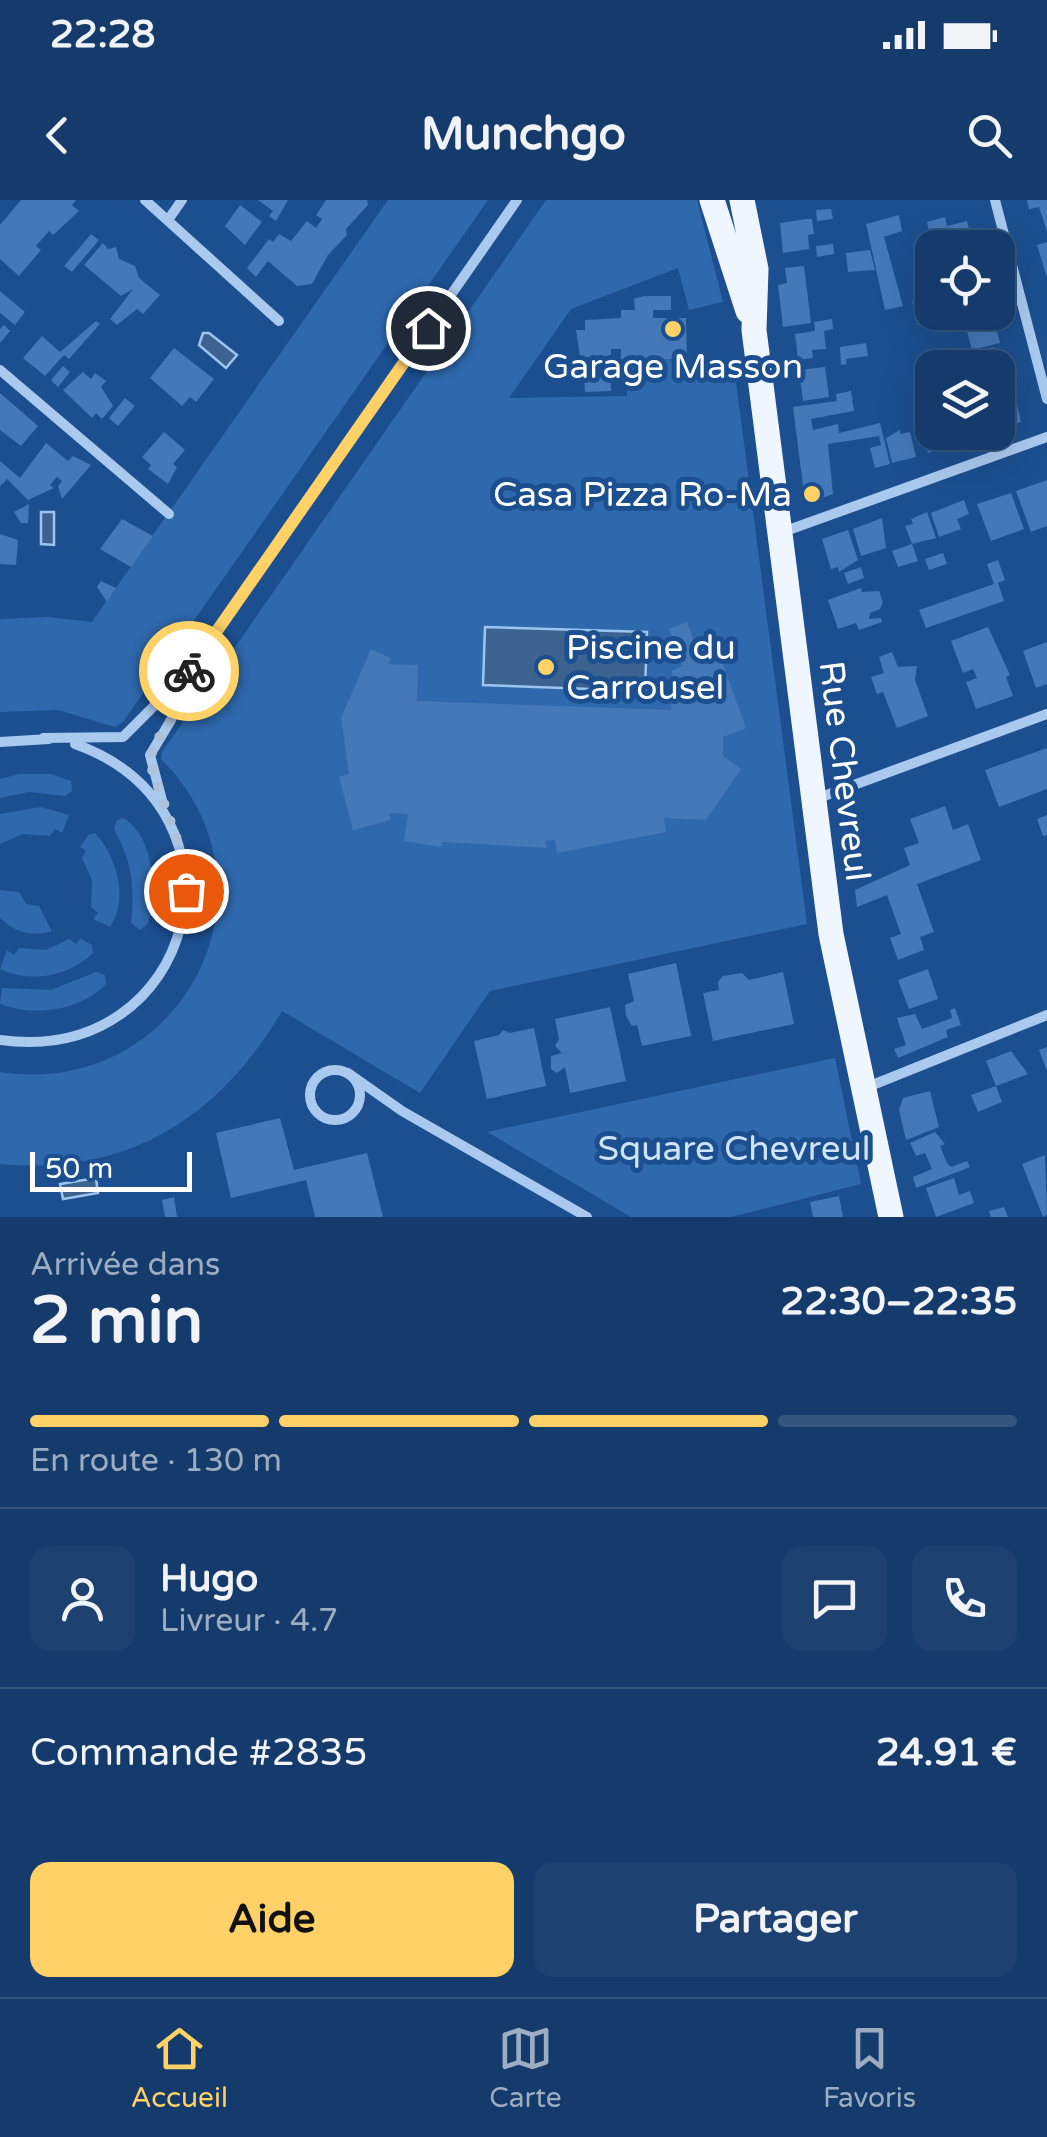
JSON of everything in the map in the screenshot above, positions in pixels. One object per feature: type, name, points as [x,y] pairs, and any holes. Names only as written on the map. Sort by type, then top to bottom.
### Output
[{"type":"main road","name":"Rue Chevreul","points":[[712,200],[754,330]]},
{"type":"main road","name":"Rue Chevreul","points":[[742,200],[756,270],[754,330],[831,934],[891,1217]]},
{"type":"street","points":[[145,200],[279,321]]},
{"type":"street","points":[[168,220],[182,200]]},
{"type":"street","points":[[0,742],[122,737],[189,671],[517,200]]},
{"type":"street","points":[[995,200],[1047,398]]},
{"type":"street","points":[[0,370],[169,514]]},
{"type":"street","points":[[780,533],[1047,437]]},
{"type":"street","points":[[0,1042],[50,1043],[98,1030],[129,1010],[155,983],[178,940],[184,916],[185,879],[178,842],[153,775],[150,755],[171,720],[189,671]]},
{"type":"street","points":[[812,801],[1047,714]]},
{"type":"street","points":[[43,738],[71,742],[120,764],[155,799],[178,842]]},
{"type":"street","points":[[864,1088],[1047,1015]]},
{"type":"street","points":[[348,1073],[360,1093],[356,1108],[344,1119],[320,1116],[310,1102],[311,1085],[331,1069],[348,1073],[402,1111],[587,1217]]},
{"type":"green space","points":[[388,200],[488,200],[123,722],[115,727],[58,710],[0,712],[0,619],[48,617],[92,622]]},
{"type":"green space","points":[[546,200],[697,200],[723,302],[689,310],[678,268],[571,309],[509,398],[627,396],[627,360],[733,359],[807,924],[490,991],[420,1093],[282,1011],[229,1082],[199,1110],[165,1132],[128,1149],[89,1160],[46,1165],[0,1164],[0,1072],[64,1072],[120,1053],[165,1020],[197,975],[215,923],[216,867],[199,811],[161,759],[162,752]]},
{"type":"green space","points":[[19,774],[51,774],[71,781],[72,791],[65,796],[29,792],[0,798],[0,779]]},
{"type":"green space","points":[[41,807],[69,815],[62,833],[55,829],[50,836],[23,834],[0,844],[0,814]]},
{"type":"green space","points":[[123,818],[142,838],[151,866],[151,911],[148,924],[140,930],[131,923],[131,874],[114,829],[117,820]]},
{"type":"green space","points":[[95,833],[118,878],[119,904],[110,927],[93,919],[98,913],[91,907],[92,880],[82,858],[86,851],[80,847],[88,835]]},
{"type":"green space","points":[[0,890],[19,892],[26,904],[39,906],[52,931],[37,934],[11,927],[0,917]]},
{"type":"green space","points":[[80,938],[92,945],[93,953],[62,972],[37,977],[0,969],[7,950],[14,955],[19,948],[46,950],[69,939],[76,944]]},
{"type":"green space","points":[[96,972],[105,975],[106,984],[70,1006],[41,1011],[0,1004],[2,988],[51,990]]},
{"type":"green space","name":"Square Chevreul","points":[[835,1058],[861,1184],[731,1217],[631,1217],[487,1132]]},
{"type":"shaded area","points":[[203,333],[209,333],[237,355],[226,368],[199,345]]},
{"type":"shaded area","points":[[41,512],[54,512],[54,545],[41,544]]},
{"type":"shaded area","points":[[485,627],[647,632],[645,691],[483,685]]},
{"type":"shaded area","points":[[96,1178],[98,1193],[63,1199],[60,1184]]},
{"type":"building","points":[[21,200],[76,200],[72,205],[79,211],[53,235],[49,231],[36,246],[41,250],[19,276],[0,259],[0,225]]},
{"type":"building","points":[[258,200],[288,200],[276,221],[269,216],[273,211]]},
{"type":"building","points":[[326,200],[367,200],[368,205],[346,229],[347,235],[328,255],[312,284],[297,286],[268,261],[256,277],[247,268],[269,239],[273,242],[279,234],[291,241],[307,221],[316,228],[322,219],[316,215]]},
{"type":"building","points":[[1027,200],[1047,200],[1047,232],[1039,207],[1029,209]]},
{"type":"building","points":[[240,205],[262,222],[245,245],[225,226]]},
{"type":"building","points":[[831,209],[833,219],[817,221],[816,210]]},
{"type":"building","points":[[899,215],[902,231],[884,237],[903,306],[885,310],[866,224]]},
{"type":"building","points":[[945,217],[947,226],[967,221],[969,230],[929,230],[927,222]]},
{"type":"building","points":[[812,219],[814,234],[808,235],[809,249],[783,253],[780,223]]},
{"type":"building","points":[[91,234],[99,240],[72,272],[64,266]]},
{"type":"building","points":[[1047,242],[1047,274],[1046,275],[1037,245]]},
{"type":"building","points":[[103,243],[108,249],[116,247],[119,259],[135,266],[139,278],[160,295],[143,314],[137,309],[117,325],[110,319],[133,289],[121,296],[84,265]]},
{"type":"building","points":[[833,244],[834,254],[817,257],[816,246]]},
{"type":"building","points":[[870,250],[875,270],[848,272],[846,253]]},
{"type":"building","points":[[804,266],[811,323],[783,327],[778,285],[787,283],[785,268]]},
{"type":"building","points":[[0,291],[25,312],[15,325],[0,313]]},
{"type":"building","points":[[671,296],[671,310],[653,310],[653,318],[686,318],[687,359],[627,360],[627,373],[617,373],[617,368],[611,367],[611,391],[585,392],[583,363],[621,360],[621,349],[611,349],[611,357],[580,357],[576,330],[585,330],[585,320],[621,318],[621,310],[635,310],[634,299]]},
{"type":"building","points":[[832,319],[833,329],[824,331],[826,349],[812,350],[813,358],[798,360],[795,334],[815,331],[814,322]]},
{"type":"building","points":[[96,321],[100,324],[69,359],[64,355],[45,376],[23,358],[42,336],[60,352]]},
{"type":"building","points":[[4,325],[10,331],[0,343],[0,329]]},
{"type":"building","points":[[967,330],[996,330],[1000,343],[972,350]]},
{"type":"building","points":[[866,343],[868,356],[846,359],[847,364],[841,365],[840,347]]},
{"type":"building","points":[[174,348],[214,379],[196,402],[190,397],[182,406],[150,378]]},
{"type":"building","points":[[63,366],[70,372],[58,387],[51,380]]},
{"type":"building","points":[[825,367],[829,397],[803,401],[799,370]]},
{"type":"building","points":[[83,372],[91,379],[95,373],[106,381],[101,387],[113,406],[102,419],[96,413],[92,418],[63,390]]},
{"type":"building","points":[[851,391],[854,411],[811,419],[813,430],[838,424],[839,433],[880,423],[890,464],[875,468],[870,448],[881,445],[879,436],[828,444],[833,494],[814,501],[804,494],[793,407],[837,401],[836,394]]},
{"type":"building","points":[[0,393],[38,426],[21,446],[0,430]]},
{"type":"building","points":[[1015,395],[1021,422],[1015,424]]},
{"type":"building","points":[[125,398],[135,406],[118,426],[109,418]]},
{"type":"building","points":[[900,430],[900,434],[910,432],[916,457],[892,463],[886,438]]},
{"type":"building","points":[[164,432],[185,450],[173,464],[177,467],[168,484],[148,469],[151,465],[142,457]]},
{"type":"building","points":[[46,443],[68,461],[73,456],[91,465],[62,499],[58,486],[62,481],[57,477],[50,485],[54,488],[28,500],[7,479],[0,486],[0,461],[20,478]]},
{"type":"building","points":[[1047,480],[1047,526],[1031,532],[1016,491]]},
{"type":"building","points":[[1011,493],[1024,529],[991,541],[977,504]]},
{"type":"building","points":[[964,500],[969,514],[957,519],[961,529],[939,537],[931,513]]},
{"type":"building","points":[[29,504],[28,523],[21,523],[14,512]]},
{"type":"building","points":[[927,512],[936,538],[912,544],[905,526]]},
{"type":"building","points":[[882,518],[886,548],[861,556],[853,529]]},
{"type":"building","points":[[122,519],[153,536],[131,567],[100,549]]},
{"type":"building","points":[[848,530],[858,560],[839,572],[838,567],[831,569],[822,539]]},
{"type":"building","points":[[0,534],[18,540],[16,565],[0,564]]},
{"type":"building","points":[[912,544],[918,561],[898,567],[892,551]]},
{"type":"building","points":[[943,553],[947,564],[929,570],[925,559]]},
{"type":"building","points":[[998,560],[1005,580],[998,583],[1004,601],[926,628],[919,610],[994,584],[987,564]]},
{"type":"building","points":[[861,567],[864,578],[848,584],[844,573]]},
{"type":"building","points":[[101,581],[116,588],[107,602],[97,587]]},
{"type":"building","points":[[861,588],[862,592],[879,591],[883,602],[880,609],[870,613],[869,619],[881,618],[882,622],[859,630],[856,623],[838,629],[828,600]]},
{"type":"building","points":[[687,622],[694,641],[712,634],[746,728],[723,737],[723,756],[741,769],[706,820],[664,818],[666,832],[557,853],[555,840],[545,841],[547,848],[443,842],[442,847],[404,841],[408,814],[389,813],[391,820],[353,830],[339,777],[349,774],[341,718],[371,649],[391,658],[388,664],[418,665],[417,701],[671,710],[672,671],[682,666],[669,629]]},
{"type":"building","points":[[988,627],[1010,675],[1006,677],[1013,696],[976,709],[966,682],[977,678],[973,669],[963,673],[951,641]]},
{"type":"building","points":[[1047,642],[1047,684],[1036,688],[1023,651]]},
{"type":"building","points":[[892,652],[898,667],[917,666],[915,680],[928,716],[897,728],[883,692],[877,694],[871,677],[884,673],[879,657]]},
{"type":"building","points":[[1047,748],[1047,789],[999,807],[985,770]]},
{"type":"building","points":[[945,806],[953,830],[968,824],[981,860],[917,884],[934,932],[920,937],[924,950],[898,960],[890,938],[901,934],[887,895],[857,907],[855,890],[910,865],[904,848],[919,843],[910,819]]},
{"type":"building","points":[[1047,815],[1047,835],[1043,836],[1037,819]]},
{"type":"building","points":[[676,963],[691,1036],[642,1046],[637,1025],[632,1026],[626,1016],[625,1005],[634,1001],[628,974]]},
{"type":"building","points":[[928,969],[938,999],[909,1009],[898,980]]},
{"type":"building","points":[[783,972],[794,1024],[713,1041],[703,993],[719,990],[718,982],[723,976],[742,973],[749,980]]},
{"type":"building","points":[[610,1007],[626,1081],[570,1093],[565,1067],[557,1073],[551,1069],[551,1056],[562,1053],[555,1046],[559,1039],[555,1019]]},
{"type":"building","points":[[955,1008],[961,1025],[946,1030],[948,1037],[898,1058],[894,1049],[906,1045],[897,1018],[915,1014],[922,1029],[952,1018],[950,1010]]},
{"type":"building","points":[[534,1028],[546,1086],[487,1099],[474,1041],[499,1035],[503,1030],[510,1033]]},
{"type":"building","points":[[1047,1047],[1047,1071],[1039,1050]]},
{"type":"building","points":[[1011,1051],[1028,1074],[996,1086],[986,1061]]},
{"type":"building","points":[[996,1086],[1002,1102],[978,1112],[971,1095]]},
{"type":"building","points":[[930,1091],[939,1127],[906,1140],[899,1110],[903,1098]]},
{"type":"building","points":[[280,1118],[294,1170],[367,1153],[383,1217],[315,1217],[306,1180],[231,1198],[216,1133]]},
{"type":"building","points":[[935,1132],[945,1144],[940,1146],[951,1167],[967,1161],[970,1167],[916,1188],[913,1177],[932,1169],[925,1153],[916,1156],[910,1143]]},
{"type":"building","points":[[1045,1155],[1047,1215],[1043,1217],[1022,1164]]},
{"type":"building","points":[[954,1178],[959,1195],[970,1191],[974,1203],[936,1217],[926,1188]]},
{"type":"building","points":[[839,1196],[843,1217],[813,1217],[810,1202]]},
{"type":"building","points":[[174,1197],[177,1217],[165,1217],[162,1200]]},
{"type":"building","points":[[1004,1207],[1008,1217],[991,1217],[989,1211]]},
{"type":"way so far","points":[[186,891],[178,842],[156,786],[150,755],[171,720],[189,671]]},
{"type":"place","name":"Garage Masson","points":[[673,329]]},
{"type":"place","name":"Casa Pizza Ro-Ma","points":[[812,494]]},
{"type":"place","name":"Piscine du Carrousel","points":[[546,667]]},
{"type":"route","points":[[189,671],[428,328]]}]
